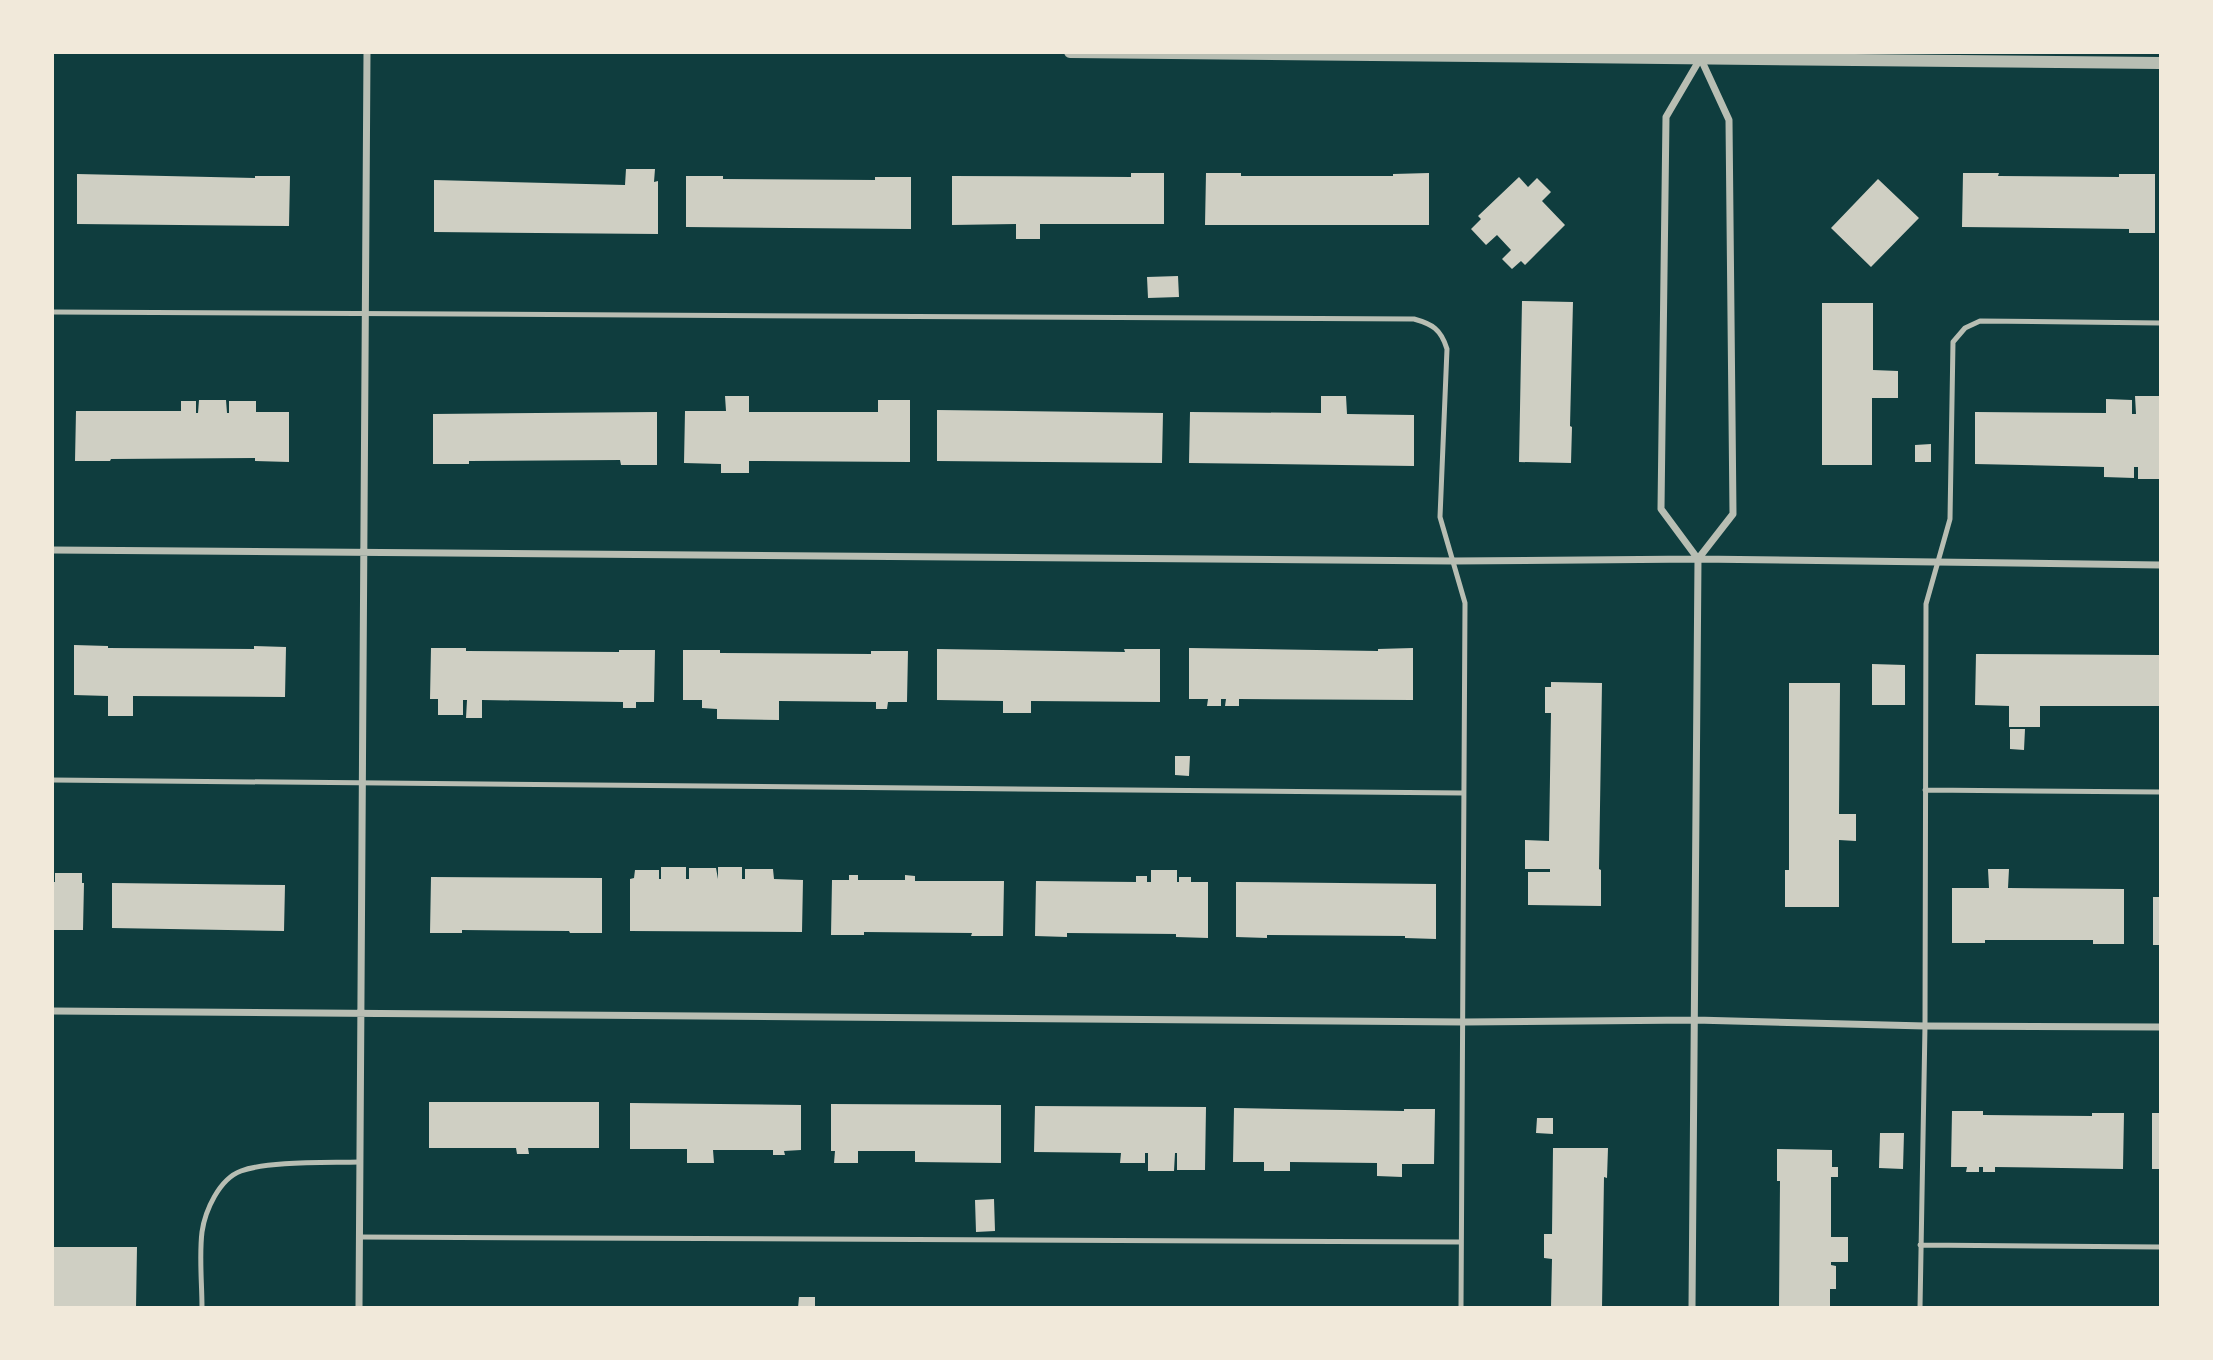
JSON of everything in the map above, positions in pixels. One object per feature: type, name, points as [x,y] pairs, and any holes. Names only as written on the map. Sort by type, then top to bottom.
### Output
[{"type":"street","points":[[359,1307],[366,52]]},
{"type":"street","points":[[1070,52],[1700,55],[2161,63]]},
{"type":"street","points":[[1698,559],[1733,514],[1729,120],[1700,55]]},
{"type":"street","points":[[1692,1307],[1698,559],[1661,509],[1661,496],[1666,117],[1700,55]]},
{"type":"street","points":[[52,550],[1453,561],[1698,559],[2161,565]]},
{"type":"street","points":[[52,1011],[1464,1022],[1695,1020],[1925,1026],[2161,1027]]},
{"type":"lane","points":[[52,312],[1414,318],[1432,324],[1443,335],[1447,349],[1440,517],[1465,603],[1461,1307]]},
{"type":"lane","points":[[1920,1307],[1925,1026],[1926,604],[1950,519],[1953,342],[1965,328],[1980,321],[2161,323]]},
{"type":"lane","points":[[52,780],[1463,793]]},
{"type":"lane","points":[[1925,790],[2161,793]]},
{"type":"lane","points":[[202,1307],[202,1232],[209,1208],[222,1186],[239,1171],[261,1166],[359,1162]]},
{"type":"lane","points":[[359,1237],[1461,1242]]},
{"type":"lane","points":[[1920,1245],[2161,1247]]},
{"type":"building","points":[[626,169],[655,169],[654,182],[658,181],[658,234],[434,232],[434,180],[625,185]]},
{"type":"building","points":[[1131,173],[1164,173],[1164,224],[1040,224],[1040,239],[1016,239],[1016,224],[952,225],[952,176],[1131,177]]},
{"type":"building","points":[[1206,173],[1241,173],[1241,176],[1393,176],[1429,173],[1429,225],[1205,225]]},
{"type":"building","points":[[1963,173],[1999,173],[1998,176],[2119,177],[2119,174],[2155,174],[2155,233],[2129,233],[2129,229],[1962,227]]},
{"type":"building","points":[[77,174],[255,178],[290,176],[289,226],[77,224]]},
{"type":"building","points":[[686,176],[723,176],[723,179],[875,180],[875,177],[911,177],[911,229],[686,227]]},
{"type":"building","points":[[1519,177],[1528,187],[1537,178],[1551,192],[1542,201],[1565,225],[1525,265],[1521,261],[1512,269],[1502,259],[1511,250],[1497,235],[1486,245],[1471,229],[1481,219],[1478,216]]},
{"type":"building","points":[[1878,179],[1919,218],[1871,267],[1831,228]]},
{"type":"building","points":[[1178,276],[1179,297],[1148,298],[1147,277]]},
{"type":"building","points":[[1522,301],[1573,302],[1571,463],[1519,462]]},
{"type":"building","points":[[1822,303],[1873,303],[1873,370],[1898,371],[1898,398],[1872,398],[1872,465],[1822,465]]},
{"type":"building","points":[[725,396],[749,396],[749,412],[878,412],[878,400],[910,400],[910,462],[749,461],[749,473],[721,473],[721,464],[684,463],[685,411],[726,411]]},
{"type":"building","points":[[1321,396],[1346,396],[1347,414],[1414,415],[1414,466],[1189,463],[1190,412],[1321,413]]},
{"type":"building","points":[[2135,396],[2160,396],[2160,479],[2138,479],[2138,467],[2134,467],[2134,478],[2104,477],[2104,467],[1975,464],[1975,412],[2106,413],[2106,399],[2132,400],[2132,414],[2136,414]]},
{"type":"building","points":[[199,400],[226,400],[227,413],[229,401],[256,401],[256,412],[289,412],[289,462],[255,461],[255,458],[75,461],[76,411],[181,411],[181,401],[196,401],[198,413]]},
{"type":"building","points":[[937,410],[1163,413],[1162,463],[937,461]]},
{"type":"building","points":[[657,412],[657,465],[621,465],[620,460],[469,461],[469,464],[433,464],[433,414]]},
{"type":"building","points":[[1931,444],[1931,462],[1915,462],[1915,445]]},
{"type":"building","points":[[74,645],[108,648],[286,647],[285,697],[133,696],[133,716],[108,716],[108,696],[74,695]]},
{"type":"building","points":[[431,648],[466,648],[466,651],[655,650],[654,702],[636,702],[636,708],[623,708],[623,702],[482,700],[482,718],[466,718],[467,700],[463,700],[463,715],[438,715],[438,699],[430,699]]},
{"type":"building","points":[[1189,648],[1378,651],[1413,648],[1413,700],[1239,699],[1239,706],[1225,706],[1226,699],[1221,699],[1221,706],[1207,706],[1208,699],[1189,699]]},
{"type":"building","points":[[937,649],[1125,652],[1124,649],[1160,649],[1160,702],[1031,701],[1031,713],[1003,713],[1003,701],[937,700]]},
{"type":"building","points":[[683,650],[720,650],[720,653],[871,654],[871,651],[908,651],[907,702],[888,702],[887,709],[876,709],[876,702],[779,701],[779,720],[717,719],[717,709],[702,708],[702,700],[683,700]]},
{"type":"building","points":[[1976,654],[2160,655],[2160,706],[2040,706],[2040,727],[2009,727],[2009,706],[1975,705]]},
{"type":"building","points":[[1872,664],[1905,665],[1905,705],[1872,705]]},
{"type":"building","points":[[1551,682],[1602,683],[1599,869],[1601,906],[1528,905],[1528,872],[1550,872],[1550,869],[1525,869],[1525,840],[1549,841],[1551,713],[1545,713],[1545,687],[1551,687]]},
{"type":"building","points":[[1789,683],[1840,683],[1839,814],[1856,814],[1856,841],[1839,840],[1839,907],[1785,907],[1785,870],[1789,870]]},
{"type":"building","points":[[2010,729],[2025,729],[2024,750],[2010,749]]},
{"type":"building","points":[[1175,756],[1190,756],[1189,776],[1175,775]]},
{"type":"building","points":[[661,867],[686,867],[686,879],[689,879],[689,868],[716,868],[718,879],[718,867],[742,867],[742,879],[745,879],[745,869],[773,869],[774,879],[803,880],[802,932],[630,931],[630,879],[634,878],[635,870],[659,870],[661,879]]},
{"type":"building","points":[[1988,869],[2009,869],[2008,888],[2124,889],[2124,944],[2093,944],[2093,940],[1985,940],[1985,943],[1952,943],[1952,888],[1989,888]]},
{"type":"building","points":[[1151,870],[1177,870],[1177,882],[1179,877],[1191,877],[1191,882],[1208,882],[1208,938],[1176,937],[1176,934],[1067,933],[1067,937],[1035,936],[1036,881],[1136,882],[1136,876],[1147,876],[1147,882],[1151,882]]},
{"type":"building","points":[[55,873],[82,873],[83,930],[52,930],[52,882],[55,882]]},
{"type":"building","points":[[849,875],[858,875],[858,880],[905,880],[905,875],[915,876],[915,881],[1004,881],[1003,936],[971,936],[972,933],[864,932],[864,935],[831,935],[832,880],[849,880]]},
{"type":"building","points":[[431,877],[602,878],[602,933],[462,930],[462,933],[430,933]]},
{"type":"building","points":[[1236,882],[1436,884],[1436,939],[1405,936],[1236,937]]},
{"type":"building","points":[[112,883],[285,885],[284,931],[112,928]]},
{"type":"building","points":[[2153,897],[2160,897],[2160,945],[2153,945]]},
{"type":"building","points":[[429,1102],[599,1102],[599,1148],[528,1148],[529,1154],[517,1154],[516,1148],[429,1148]]},
{"type":"building","points":[[630,1103],[801,1105],[801,1150],[784,1151],[785,1155],[773,1155],[773,1150],[713,1150],[714,1163],[687,1163],[687,1149],[630,1149]]},
{"type":"building","points":[[831,1104],[1001,1105],[1001,1163],[915,1162],[915,1151],[858,1151],[858,1163],[834,1163],[835,1151],[831,1151]]},
{"type":"building","points":[[1035,1106],[1206,1107],[1205,1170],[1177,1170],[1177,1153],[1174,1171],[1148,1171],[1148,1153],[1145,1153],[1145,1163],[1120,1163],[1121,1153],[1034,1152]]},
{"type":"building","points":[[1234,1108],[1404,1111],[1435,1109],[1434,1164],[1402,1164],[1402,1177],[1377,1176],[1377,1163],[1290,1162],[1290,1171],[1264,1171],[1264,1162],[1233,1162]]},
{"type":"building","points":[[1952,1111],[1983,1111],[1983,1115],[2092,1116],[2092,1113],[2124,1113],[2123,1169],[1995,1167],[1995,1172],[1983,1172],[1983,1167],[1979,1167],[1979,1172],[1966,1172],[1967,1167],[1951,1167]]},
{"type":"building","points":[[2152,1113],[2160,1113],[2160,1169],[2152,1169]]},
{"type":"building","points":[[1537,1118],[1553,1118],[1553,1134],[1536,1133]]},
{"type":"building","points":[[1880,1133],[1904,1133],[1903,1169],[1879,1168]]},
{"type":"building","points":[[1553,1148],[1608,1148],[1607,1178],[1604,1177],[1602,1308],[1551,1308],[1552,1259],[1544,1258],[1544,1234],[1552,1234]]},
{"type":"building","points":[[1777,1149],[1832,1150],[1832,1167],[1838,1167],[1838,1177],[1831,1177],[1831,1237],[1848,1237],[1848,1262],[1831,1262],[1831,1265],[1836,1266],[1836,1289],[1830,1289],[1830,1308],[1779,1308],[1780,1181],[1777,1181]]},
{"type":"building","points":[[994,1199],[995,1231],[976,1232],[975,1200]]},
{"type":"building","points":[[52,1247],[137,1247],[136,1308],[52,1308]]},
{"type":"building","points":[[799,1297],[815,1297],[815,1308],[798,1308]]}]
